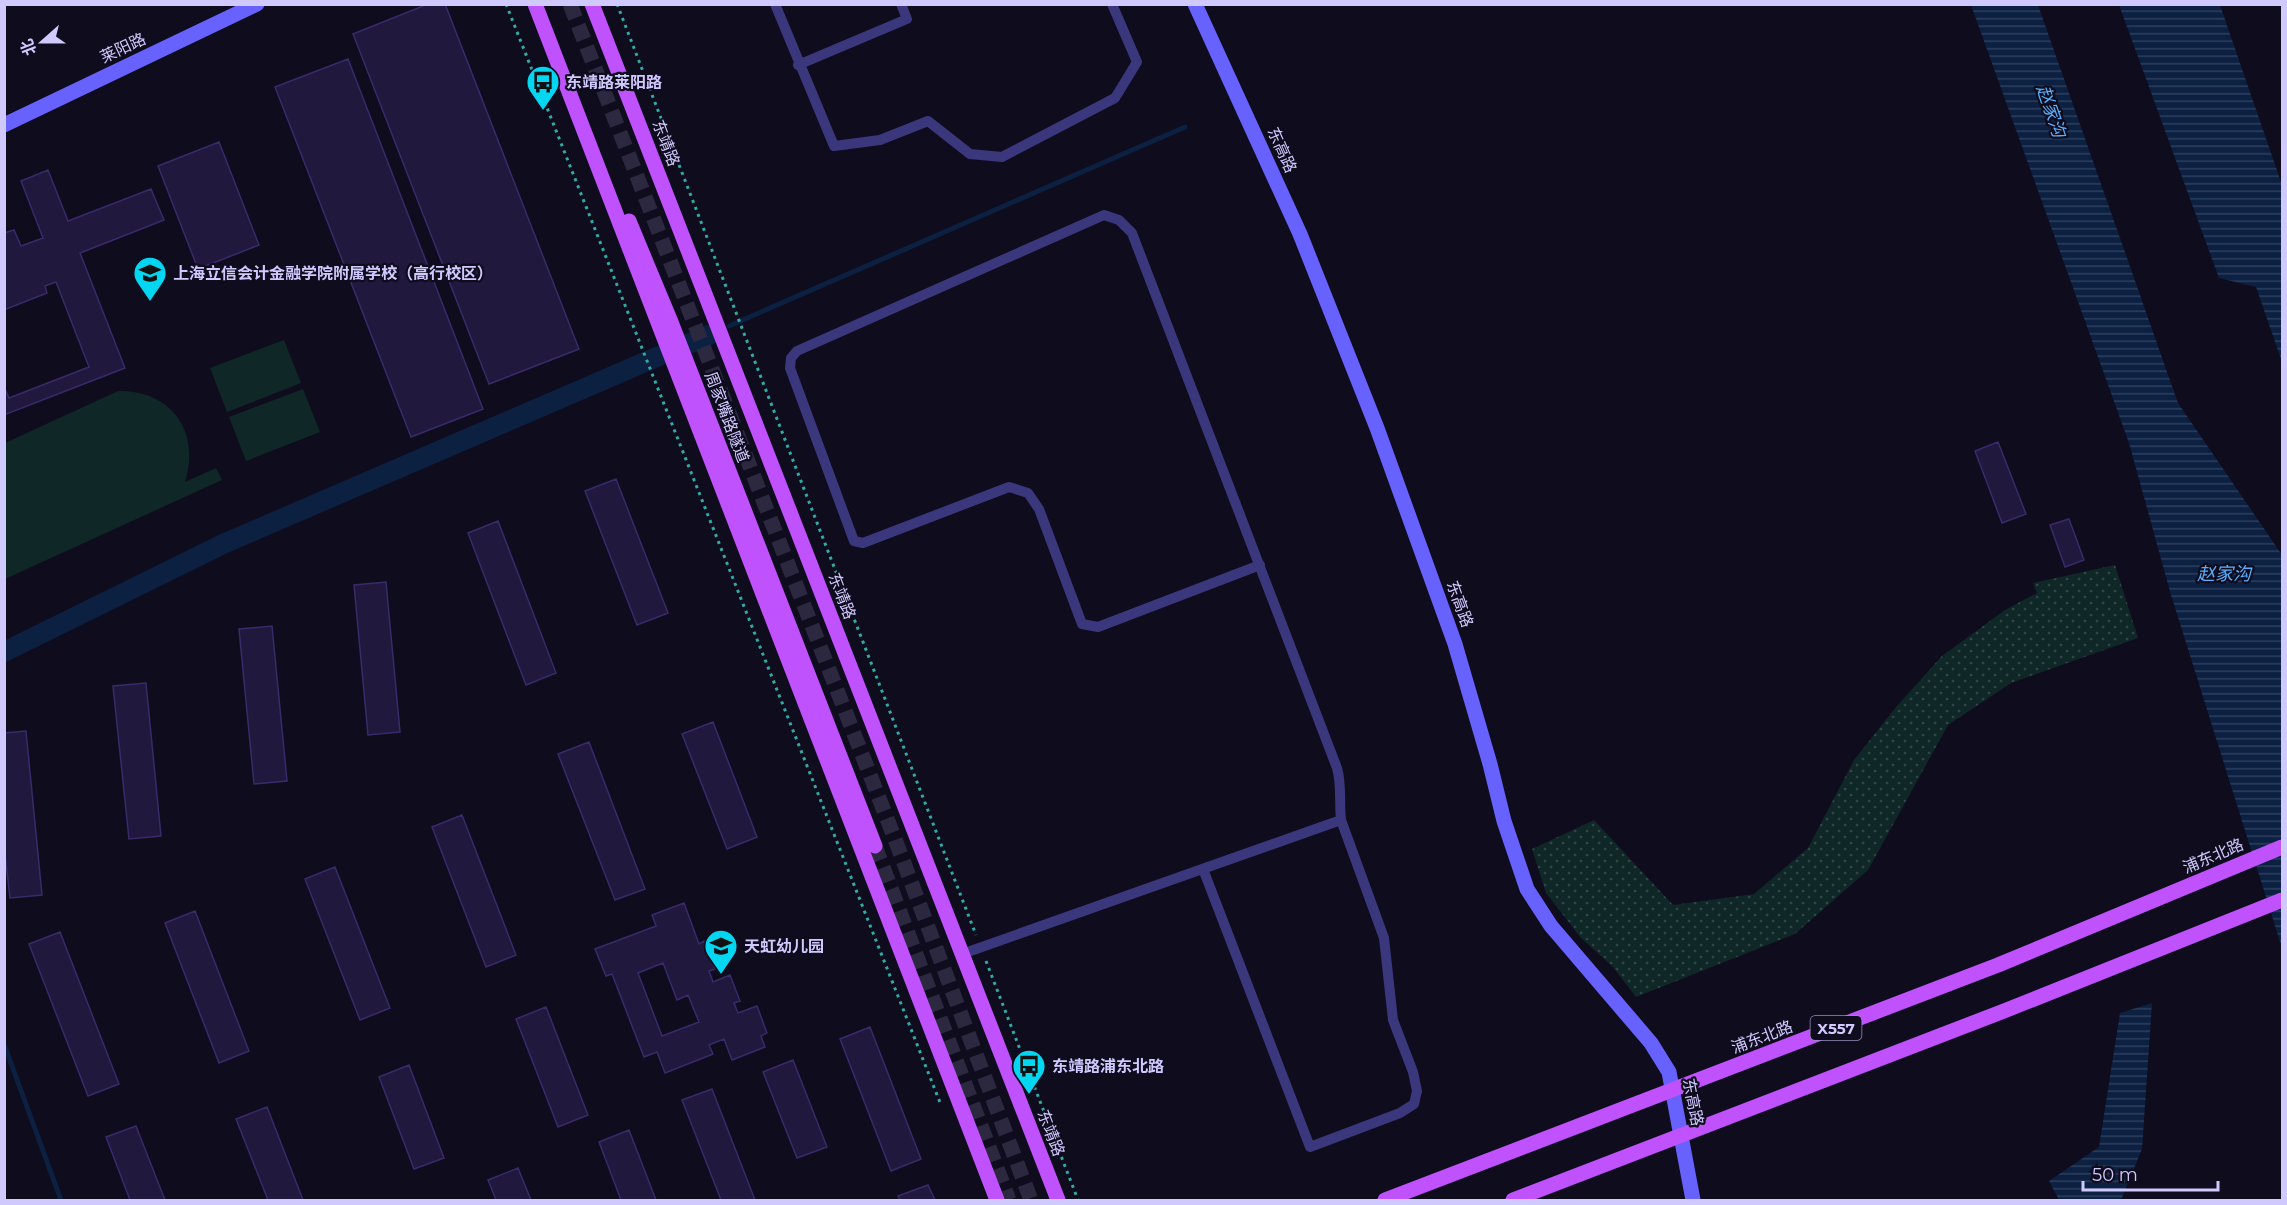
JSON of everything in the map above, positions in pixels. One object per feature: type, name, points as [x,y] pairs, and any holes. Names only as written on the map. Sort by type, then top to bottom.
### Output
[{"type":"main road","name":"周家嘴路隧道","points":[[537,4],[671,322],[875,846]]},
{"type":"main road","points":[[537,4],[997,1200]]},
{"type":"main road","name":"东靖路","points":[[592,4],[1058,1200]]},
{"type":"main road","name":"浦东北路","points":[[1385,1200],[1998,965],[2283,847]]},
{"type":"main road","name":"X557","points":[[1513,1200],[2004,1011],[2283,900]]},
{"type":"street","name":"莱阳路","points":[[4,125],[257,4]]},
{"type":"street","name":"东高路","points":[[1195,4],[1295,224],[1377,428],[1455,644],[1504,820],[1527,889],[1551,926],[1651,1043],[1669,1072],[1693,1200]]},
{"type":"lane","points":[[775,4],[798,65],[834,146],[880,140],[928,121],[970,154],[1002,158],[1115,99],[1137,62],[1112,4]]},
{"type":"lane","points":[[798,65],[907,19],[901,4]]},
{"type":"lane","points":[[1203,869],[1310,1147],[1400,1113],[1414,1104],[1417,1091],[1413,1072],[1393,1020],[1384,938],[1341,820],[1339,802],[1341,784],[1337,768],[1260,565],[1132,232],[1119,220],[1104,215],[797,351],[791,358],[790,368],[854,541],[863,543],[1008,487],[1028,493],[1039,509],[1082,624],[1098,627],[1260,565]]},
{"type":"lane","points":[[962,954],[1341,820]]},
{"type":"path","points":[[506,4],[943,1111]]},
{"type":"path","points":[[617,4],[1078,1200]]},
{"type":"green space","points":[[284,340],[301,383],[227,412],[210,368]]},
{"type":"green space","points":[[303,389],[320,432],[246,461],[229,417]]},
{"type":"green space","points":[[118,391],[153,398],[167,406],[177,417],[185,431],[189,446],[189,463],[185,482],[216,468],[222,480],[5,579],[5,443]]},
{"type":"green space","points":[[2115,565],[2138,638],[2011,683],[1948,725],[1868,870],[1795,934],[1636,997],[1612,966],[1581,938],[1546,893],[1532,849],[1594,820],[1673,905],[1754,894],[1808,848],[1854,760],[1896,707],[1942,656],[2005,610],[2037,593],[2033,583]]},
{"type":"water","name":"赵家沟","points":[[1971,5],[2038,5],[2178,403],[2282,555],[2282,948],[2171,595],[2129,443]]},
{"type":"water","points":[[2119,5],[2220,5],[2282,185],[2282,362],[2256,287],[2219,278]]},
{"type":"water","points":[[2152,1003],[2142,1149],[2121,1200],[2059,1200],[2049,1181],[2099,1147],[2120,1013]]},
{"type":"building","points":[[428,4],[445,4],[579,349],[489,384],[353,34]]},
{"type":"building","points":[[348,59],[483,409],[411,437],[275,87]]},
{"type":"building","points":[[219,142],[259,245],[198,269],[158,166]]},
{"type":"building","points":[[48,170],[68,221],[151,189],[164,220],[80,253],[125,368],[4,415],[4,387],[9,398],[89,367],[56,282],[45,286],[47,293],[4,310],[4,233],[14,230],[21,246],[43,238],[21,181]]},
{"type":"building","points":[[1998,442],[2026,514],[2002,523],[1975,451]]},
{"type":"building","points":[[616,479],[668,613],[637,625],[585,491]]},
{"type":"building","points":[[2069,519],[2084,560],[2065,567],[2050,525]]},
{"type":"building","points":[[498,521],[556,673],[526,685],[468,533]]},
{"type":"building","points":[[386,582],[400,732],[368,735],[354,585]]},
{"type":"building","points":[[272,626],[287,781],[254,784],[239,629]]},
{"type":"building","points":[[146,683],[161,836],[129,839],[113,686]]},
{"type":"building","points":[[713,722],[757,837],[727,849],[682,734]]},
{"type":"building","points":[[26,731],[42,895],[10,898],[4,845],[4,733]]},
{"type":"building","points":[[589,742],[645,889],[615,900],[558,754]]},
{"type":"building","points":[[462,815],[516,955],[486,967],[432,827]]},
{"type":"building","points":[[335,867],[390,1008],[360,1020],[305,879]]},
{"type":"building","points":[[684,903],[699,944],[704,941],[715,969],[709,971],[713,982],[730,975],[740,1001],[734,1003],[738,1013],[757,1006],[767,1033],[761,1036],[765,1047],[732,1060],[724,1039],[709,1045],[713,1054],[665,1073],[657,1052],[644,1057],[612,974],[606,976],[595,949],[656,926],[652,915]],"holes":[[[663,963],[677,1000],[688,995],[699,1022],[662,1036],[638,973]]]},
{"type":"building","points":[[195,911],[249,1051],[219,1063],[165,923]]},
{"type":"building","points":[[60,932],[119,1084],[88,1096],[29,944]]},
{"type":"building","points":[[546,1007],[588,1115],[558,1127],[516,1019]]},
{"type":"building","points":[[870,1027],[921,1159],[891,1171],[840,1039]]},
{"type":"building","points":[[793,1060],[827,1147],[797,1158],[763,1072]]},
{"type":"building","points":[[409,1065],[444,1158],[414,1169],[379,1077]]},
{"type":"building","points":[[712,1089],[755,1200],[721,1200],[682,1100]]},
{"type":"building","points":[[267,1107],[303,1200],[268,1200],[236,1119]]},
{"type":"building","points":[[136,1126],[165,1200],[130,1200],[106,1137]]},
{"type":"building","points":[[629,1130],[656,1200],[621,1200],[599,1142]]},
{"type":"building","points":[[518,1168],[531,1200],[496,1200],[488,1180]]},
{"type":"building","points":[[928,1185],[935,1200],[900,1200],[898,1196]]},
{"type":"waterway","points":[[729,326],[1185,127]]},
{"type":"waterway","points":[[679,348],[709,335]]},
{"type":"waterway","points":[[4,652],[223,544],[659,356]]},
{"type":"waterway","points":[[4,1044],[61,1200]]},
{"type":"tunnel","points":[[570,4],[893,834],[1031,1200]]},
{"type":"tunnel","points":[[875,846],[1009,1200]]},
{"type":"place","name":"东靖路莱阳路","points":[[543,111]]},
{"type":"place","name":"上海立信会计金融学院附属学校（高行校区）","points":[[150,302]]},
{"type":"place","name":"天虹幼儿园","points":[[721,975]]},
{"type":"place","name":"东靖路浦东北路","points":[[1029,1095]]}]
